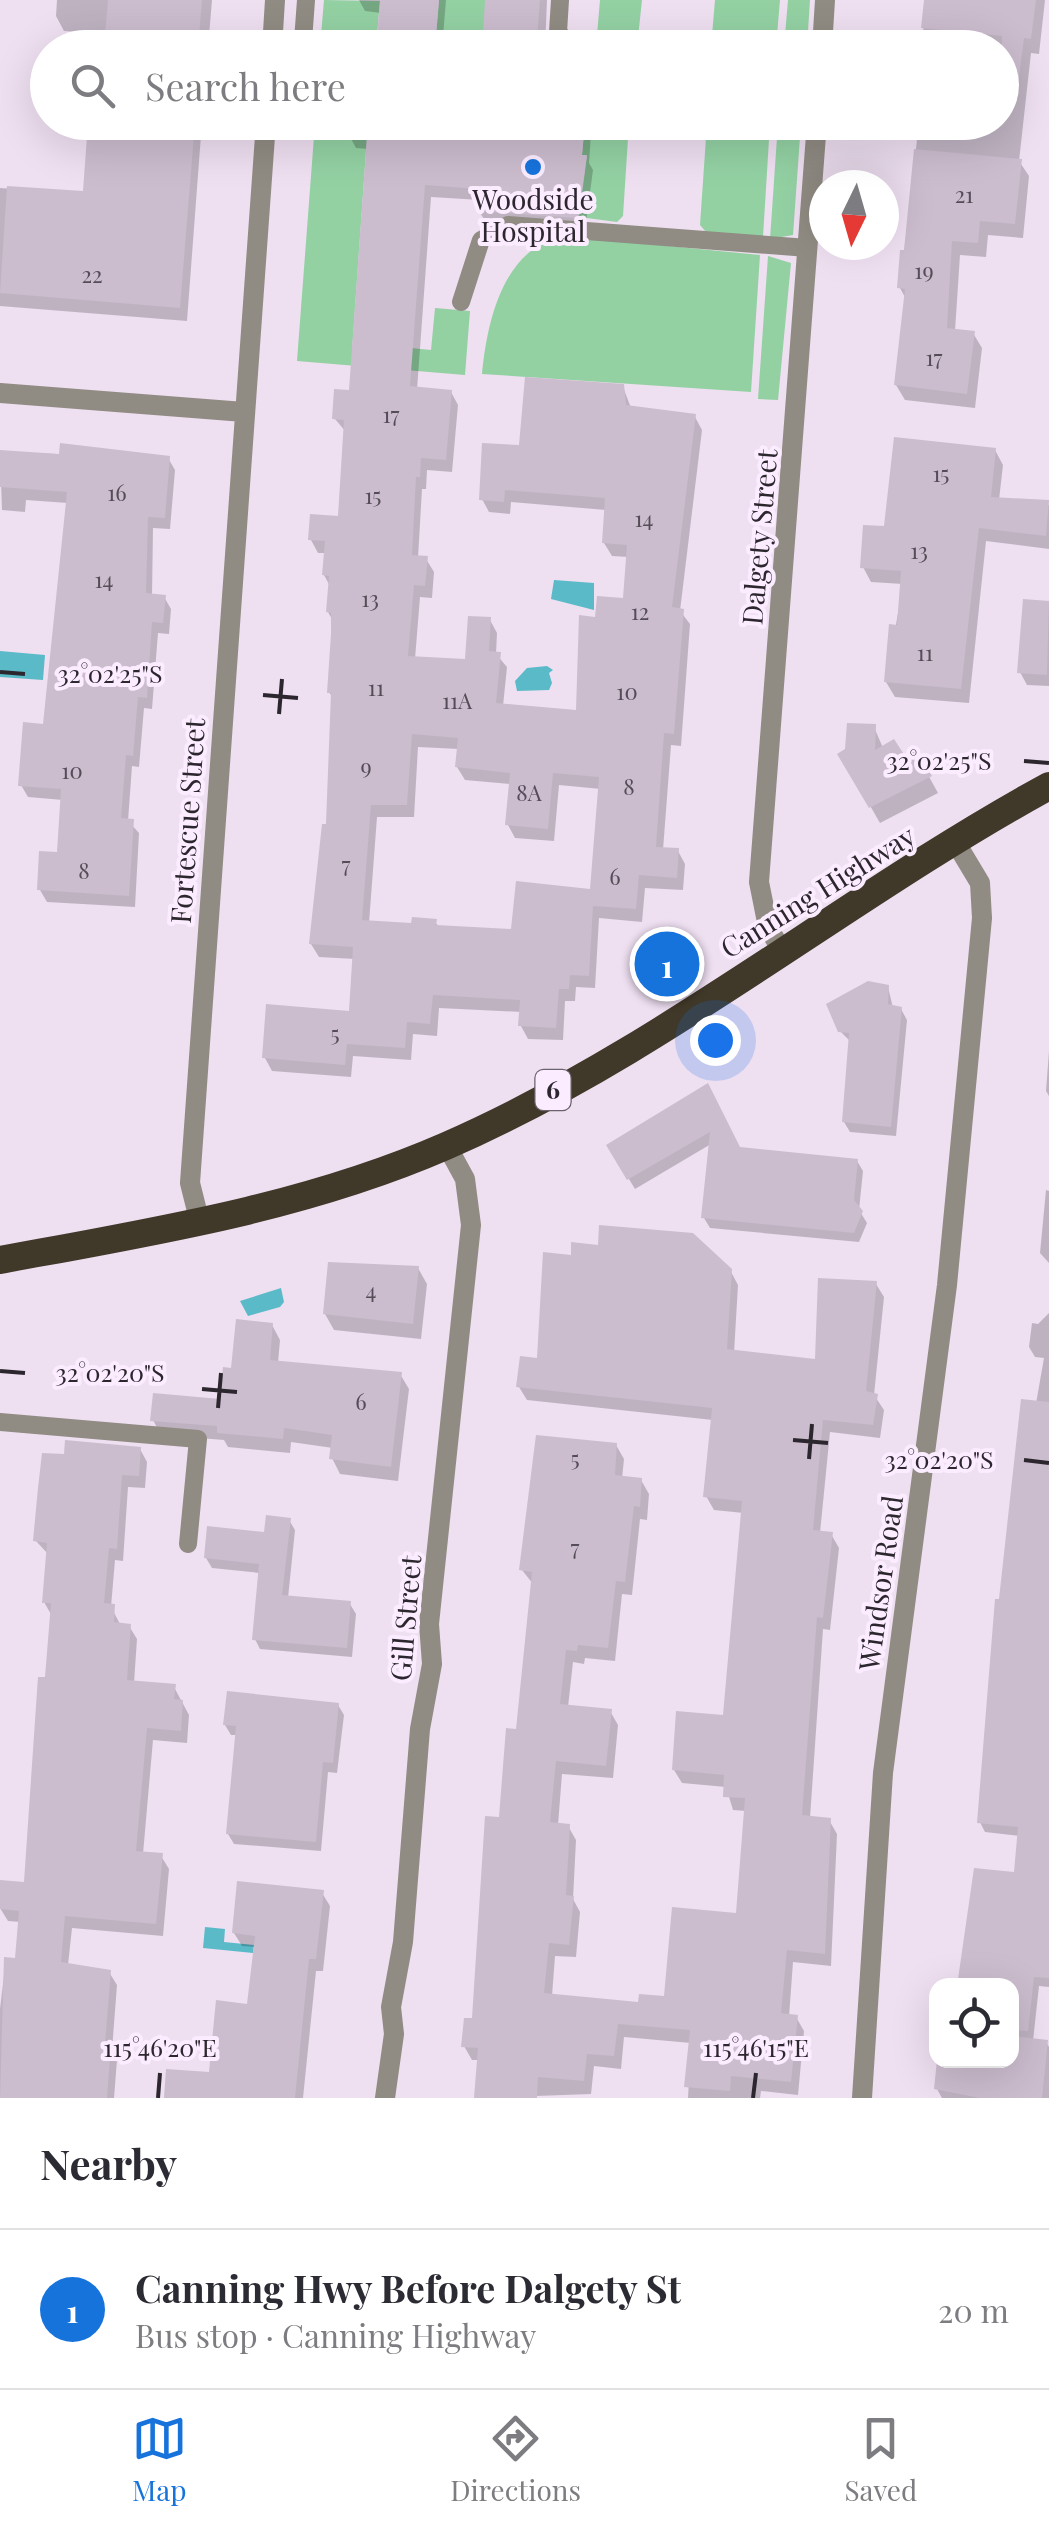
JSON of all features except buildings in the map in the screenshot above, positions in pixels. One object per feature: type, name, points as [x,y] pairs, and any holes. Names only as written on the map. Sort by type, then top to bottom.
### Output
[{"type":"highway","name":"Canning Highway","points":[[0,1260],[200,1223],[307,1197],[447,1146],[656,1032],[1049,786]]},
{"type":"street","points":[[273,30],[275,0]]},
{"type":"street","points":[[823,30],[825,0]]},
{"type":"street","name":"Fortescue Street","points":[[200,1223],[190,1183],[265,140]]},
{"type":"street","name":"Dalgety Street","points":[[782,952],[768,927],[759,882],[816,140]]},
{"type":"street","points":[[0,392],[244,412]]},
{"type":"street","name":"Windsor Road","points":[[862,2098],[883,1773],[947,1284],[982,918],[980,882],[956,843]]},
{"type":"street","name":"Gill Street","points":[[386,2098],[394,2034],[390,2007],[403,1942],[418,1748],[432,1664],[429,1624],[470,1225],[465,1180],[447,1146]]},
{"type":"lane","points":[[304,30],[306,0]]},
{"type":"lane","points":[[558,30],[560,0]]},
{"type":"lane","points":[[461,302],[481,240],[508,225],[808,248]]},
{"type":"lane","points":[[0,1422],[198,1439],[188,1544]]},
{"type":"green space","points":[[324,0],[380,1],[377,30],[321,30]]},
{"type":"green space","points":[[439,0],[485,0],[486,30],[436,30]]},
{"type":"green space","points":[[600,0],[642,0],[639,30],[597,30]]},
{"type":"green space","points":[[715,0],[780,0],[777,30],[712,30]]},
{"type":"green space","points":[[788,0],[810,0],[808,30],[785,30]]},
{"type":"green space","points":[[314,140],[367,140],[352,351],[410,356],[411,348],[431,350],[435,308],[470,311],[465,375],[297,361]]},
{"type":"green space","points":[[583,140],[628,140],[623,216],[617,222],[579,217],[587,156],[582,155]]},
{"type":"green space","points":[[706,140],[769,140],[763,237],[706,232],[700,225]]},
{"type":"green space","points":[[777,140],[800,140],[793,235],[770,239]]},
{"type":"green space","points":[[567,236],[760,255],[751,392],[482,374],[494,309],[514,269],[545,242]]},
{"type":"green space","points":[[768,256],[791,263],[778,400],[758,399]]},
{"type":"water","points":[[554,580],[594,583],[594,610],[551,599]]},
{"type":"water","points":[[0,651],[45,655],[43,680],[0,677]]},
{"type":"water","points":[[547,666],[553,670],[549,673],[549,690],[517,691],[515,681],[527,668]]},
{"type":"water","points":[[281,1288],[284,1302],[280,1307],[248,1316],[240,1301]]},
{"type":"water","points":[[205,1927],[225,1929],[224,1942],[254,1945],[253,1953],[203,1948]]},
{"type":"place","name":"Woodside Hospital","points":[[533,167]]},
{"type":"place","name":"Canning Hwy Before Dalgety St","points":[[667,964]]}]
